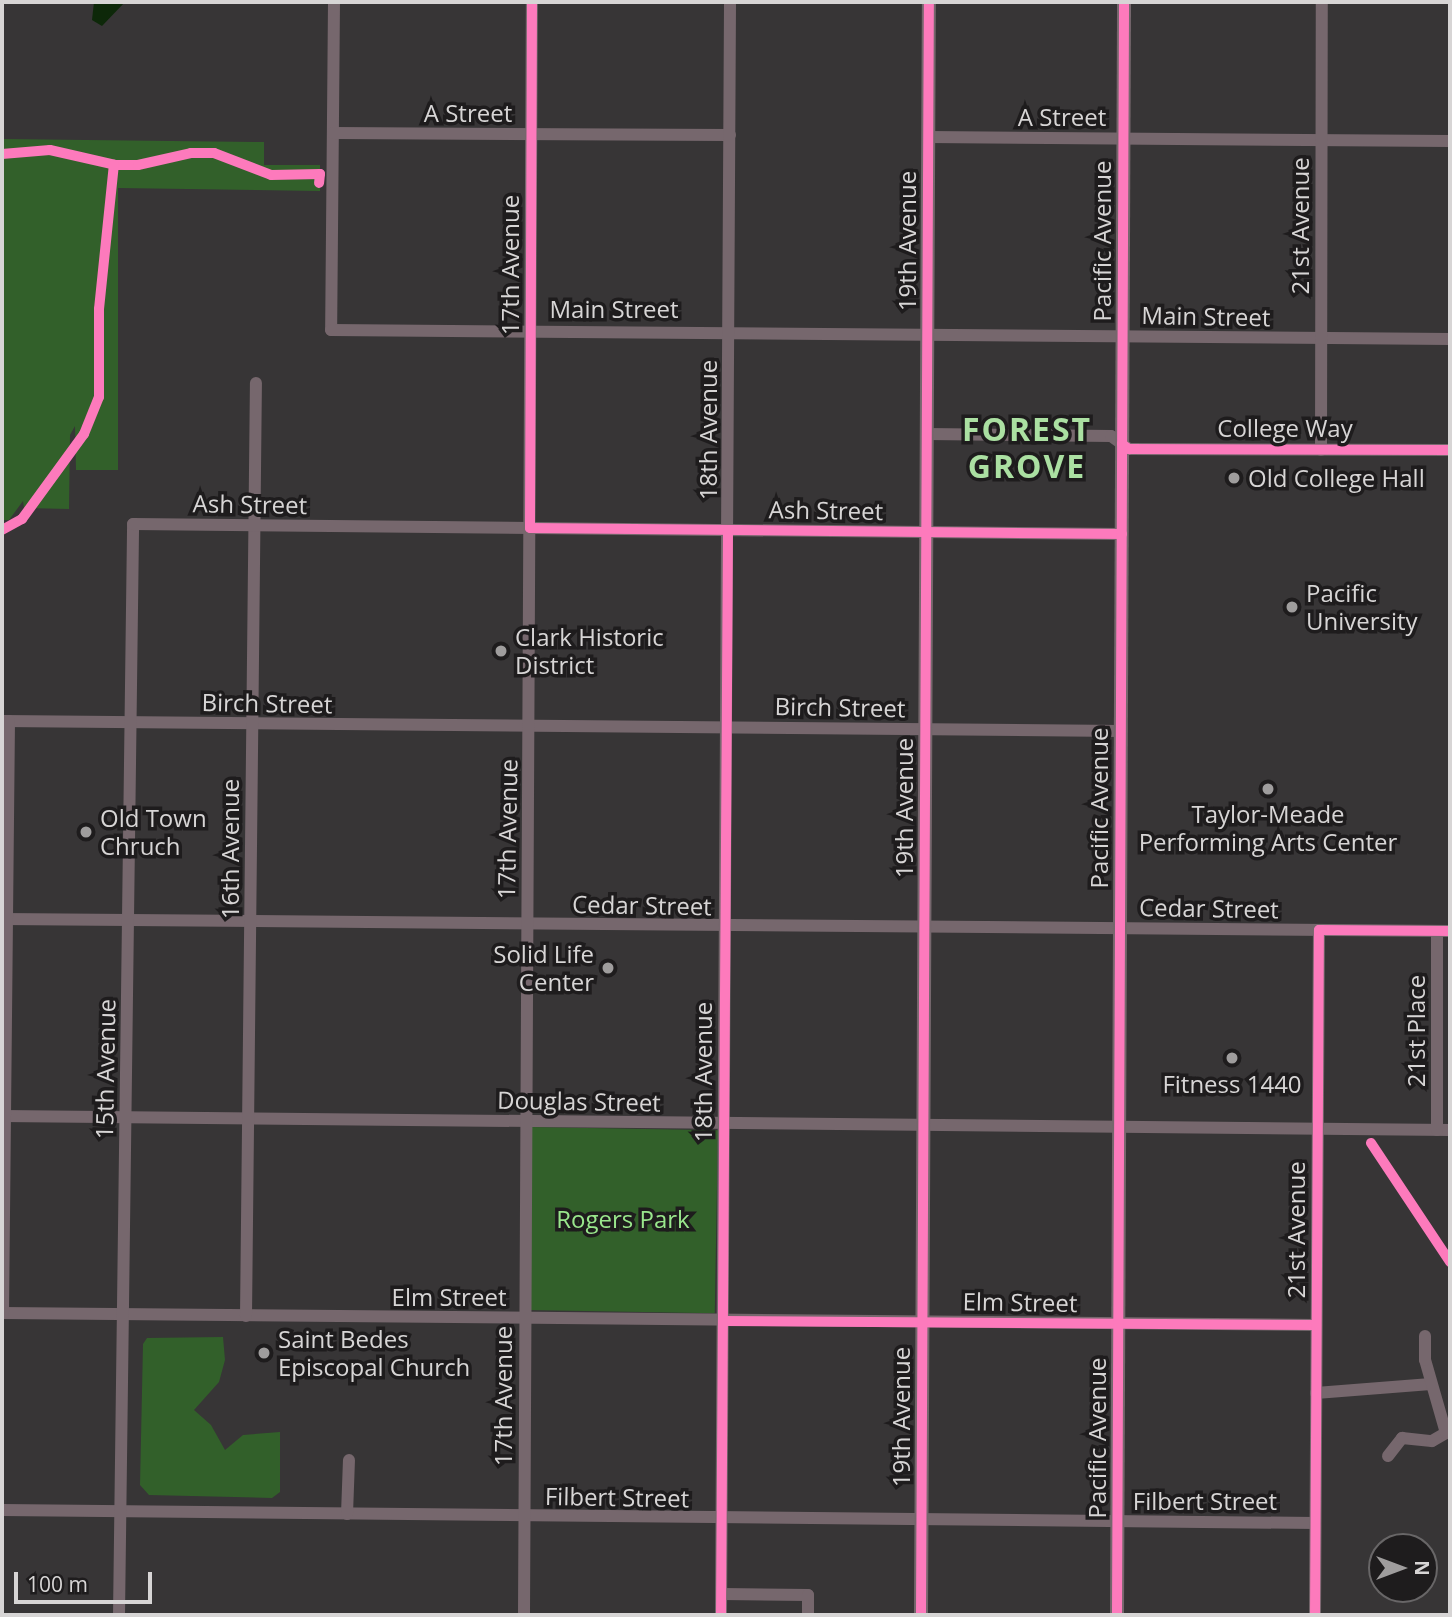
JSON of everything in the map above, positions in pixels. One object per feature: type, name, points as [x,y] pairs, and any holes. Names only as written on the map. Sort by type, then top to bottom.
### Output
[{"type":"main road","name":"19th Avenue","points":[[921,1615],[929,2]]},
{"type":"main road","name":"Pacific Avenue","points":[[1117,1615],[1125,2]]},
{"type":"street","points":[[333,133],[334,2]]},
{"type":"street","name":"17th Avenue","points":[[524,1615],[532,2]]},
{"type":"street","name":"18th Avenue","points":[[721,1615],[730,2]]},
{"type":"street","name":"21st Avenue","points":[[1321,450],[1322,2]]},
{"type":"street","name":"A Street","points":[[333,133],[730,135]]},
{"type":"street","name":"Main Street","points":[[333,133],[331,330],[729,331],[1450,339]]},
{"type":"street","name":"A Street","points":[[928,137],[1450,141]]},
{"type":"street","name":"16th Avenue","points":[[246,1316],[256,383]]},
{"type":"street","name":"College Way","points":[[928,434],[1111,436],[1129,449],[1450,450]]},
{"type":"street","name":"Ash Street","points":[[133,524],[1122,534]]},
{"type":"street","name":"15th Avenue","points":[[119,1615],[133,524]]},
{"type":"street","points":[[2,1313],[5,721]]},
{"type":"street","name":"Birch Street","points":[[5,721],[1121,731]]},
{"type":"street","name":"Cedar Street","points":[[5,919],[1444,931]]},
{"type":"street","name":"21st Avenue","points":[[1315,1615],[1319,930]]},
{"type":"street","name":"21st Place","points":[[1443,1130],[1444,931]]},
{"type":"street","name":"Douglas Street","points":[[3,1116],[1443,1130]]},
{"type":"street","name":"Elm Street","points":[[2,1313],[1316,1325]]},
{"type":"street","points":[[1388,1456],[1402,1438],[1432,1441],[1445,1437],[1431,1384],[1425,1336]]},
{"type":"street","points":[[1316,1393],[1431,1384]]},
{"type":"street","points":[[347,1514],[349,1460]]},
{"type":"street","name":"Filbert Street","points":[[2,1510],[722,1519],[1315,1522]]},
{"type":"street","points":[[722,1594],[808,1595],[808,1613]]},
{"type":"green space","points":[[2,139],[264,142],[264,165],[320,165],[320,191],[118,188],[118,470],[76,470],[75,426],[70,435],[69,509],[24,508],[23,501],[9,520],[2,520]]},
{"type":"green space","name":"Rogers Park","points":[[530,1127],[718,1130],[715,1313],[527,1310]]},
{"type":"green space","points":[[223,1337],[225,1360],[219,1382],[194,1410],[211,1425],[225,1450],[243,1435],[280,1432],[280,1492],[272,1498],[149,1495],[140,1485],[143,1344],[147,1338]]},
{"type":"shaded area","points":[[94,2],[125,2],[102,26],[92,20]]},
{"type":"cycle path","points":[[532,2],[530,528],[1122,534]]},
{"type":"cycle path","points":[[921,1615],[929,2]]},
{"type":"cycle path","points":[[1117,1615],[1124,2]]},
{"type":"cycle path","points":[[2,154],[50,150],[116,165],[138,165],[191,153],[214,153],[271,175],[320,174],[319,183]]},
{"type":"cycle path","points":[[2,530],[22,519],[84,434],[99,397],[99,309],[114,165]]},
{"type":"cycle path","points":[[1122,444],[1129,449],[1450,450]]},
{"type":"cycle path","points":[[721,1615],[728,530]]},
{"type":"cycle path","points":[[1315,1615],[1319,930],[1450,931]]},
{"type":"cycle path","points":[[1371,1143],[1450,1262]]},
{"type":"cycle path","points":[[723,1321],[1316,1325]]},
{"type":"place","name":"Old College Hall","points":[[1234,478]]},
{"type":"place","name":"Pacific University","points":[[1292,607]]},
{"type":"place","name":"Clark Historic District","points":[[501,651]]},
{"type":"place","name":"Taylor-Meade Performing Arts Center","points":[[1268,789]]},
{"type":"place","name":"Old Town Chruch","points":[[86,832]]},
{"type":"place","name":"Solid Life Center","points":[[608,968]]},
{"type":"place","name":"Fitness 1440","points":[[1232,1058]]},
{"type":"place","name":"Saint Bedes Episcopal Church","points":[[264,1353]]},
{"type":"district","name":"FOREST GROVE","points":[[1027,448]]}]
